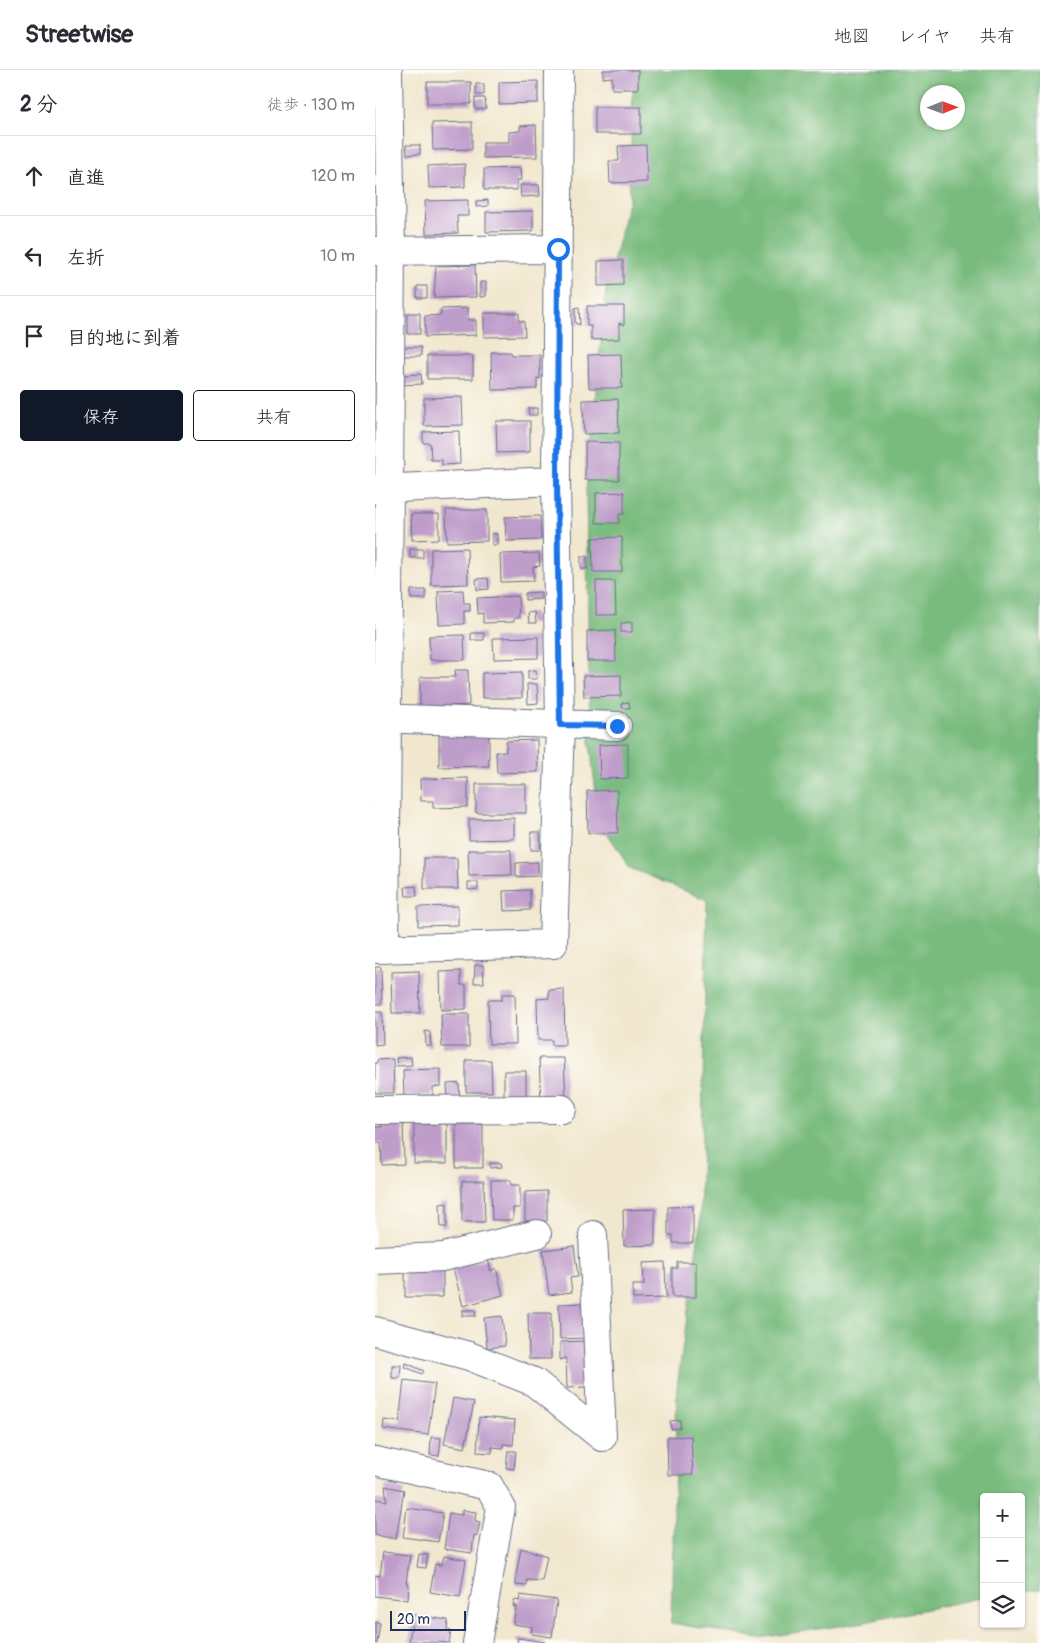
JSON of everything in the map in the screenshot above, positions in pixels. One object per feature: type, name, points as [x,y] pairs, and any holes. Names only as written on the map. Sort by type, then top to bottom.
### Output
[{"type":"street","points":[[388,70],[383,251],[380,949],[553,944],[560,725],[557,481],[559,70]]},
{"type":"street","points":[[383,251],[558,249]]},
{"type":"street","points":[[382,489],[557,481]]},
{"type":"street","points":[[382,718],[617,726]]},
{"type":"street","points":[[375,1110],[562,1109]]},
{"type":"street","points":[[375,1260],[443,1257],[537,1234]]},
{"type":"street","points":[[375,1331],[469,1356],[534,1382],[602,1437],[593,1234]]},
{"type":"street","points":[[375,1461],[489,1486],[501,1507],[477,1643]]},
{"type":"green space","points":[[634,70],[1040,70],[1040,1589],[1025,1591],[1025,1493],[980,1493],[980,1598],[865,1622],[759,1638],[671,1623],[677,1387],[700,1225],[707,900],[630,868],[599,820],[590,743],[586,490],[606,290],[629,199]]},
{"type":"building","points":[[603,70],[638,70],[638,89],[612,89],[612,77],[603,78]]},
{"type":"building","points":[[538,81],[538,103],[499,104],[499,82]]},
{"type":"building","points":[[427,82],[471,82],[471,104],[427,104]]},
{"type":"building","points":[[476,84],[484,84],[484,95],[476,95]]},
{"type":"building","points":[[475,98],[485,98],[486,109],[475,109]]},
{"type":"building","points":[[595,107],[641,107],[641,134],[595,134]]},
{"type":"building","points":[[472,122],[472,149],[433,150],[432,123]]},
{"type":"building","points":[[536,125],[537,157],[483,158],[483,142],[509,142],[509,132],[520,131],[520,126]]},
{"type":"building","points":[[406,145],[420,145],[420,154],[407,155]]},
{"type":"building","points":[[646,145],[647,182],[610,183],[609,161],[619,161],[618,146]]},
{"type":"building","points":[[465,164],[465,187],[429,188],[428,166]]},
{"type":"building","points":[[520,168],[521,180],[517,180],[517,190],[484,190],[484,169]]},
{"type":"building","points":[[520,185],[539,185],[540,196],[521,197]]},
{"type":"building","points":[[468,200],[468,216],[457,216],[458,233],[426,234],[425,201]]},
{"type":"building","points":[[488,200],[488,206],[476,207],[476,201]]},
{"type":"building","points":[[533,211],[533,231],[486,232],[486,212]]},
{"type":"building","points":[[623,260],[623,285],[598,286],[598,261]]},
{"type":"building","points":[[475,265],[476,297],[434,298],[436,266]]},
{"type":"building","points":[[480,282],[486,282],[486,296],[480,297]]},
{"type":"building","points":[[417,286],[427,286],[427,298],[417,298]]},
{"type":"building","points":[[587,306],[624,306],[624,325],[619,323],[619,339],[591,340],[591,326],[587,326]]},
{"type":"building","points":[[579,307],[580,325],[575,323],[575,308]]},
{"type":"building","points":[[468,308],[468,320],[476,320],[476,335],[425,337],[425,316],[441,315],[441,309]]},
{"type":"building","points":[[407,313],[420,313],[420,334],[407,334]]},
{"type":"building","points":[[484,313],[519,313],[519,321],[524,321],[525,336],[484,337]]},
{"type":"building","points":[[404,347],[421,347],[421,356],[404,356]]},
{"type":"building","points":[[491,352],[511,352],[511,355],[540,355],[540,379],[537,378],[537,389],[492,390]]},
{"type":"building","points":[[621,354],[622,388],[589,388],[588,355]]},
{"type":"building","points":[[427,356],[473,356],[473,379],[427,379]]},
{"type":"building","points":[[421,374],[422,384],[402,385],[402,375]]},
{"type":"building","points":[[462,397],[463,425],[424,426],[424,398]]},
{"type":"building","points":[[618,399],[619,433],[584,434],[583,400]]},
{"type":"building","points":[[528,408],[537,408],[537,415],[529,415]]},
{"type":"building","points":[[496,421],[530,421],[530,452],[497,453]]},
{"type":"building","points":[[459,431],[460,464],[442,465],[442,460],[431,460],[430,443],[423,443],[423,432]]},
{"type":"building","points":[[585,442],[619,443],[619,480],[585,480]]},
{"type":"building","points":[[624,492],[624,514],[619,514],[619,523],[596,523],[596,493]]},
{"type":"building","points":[[446,510],[487,510],[487,541],[447,542]]},
{"type":"building","points":[[411,514],[439,514],[439,539],[412,540]]},
{"type":"building","points":[[540,516],[541,540],[506,541],[505,517]]},
{"type":"building","points":[[492,534],[497,534],[497,545],[492,545]]},
{"type":"building","points":[[622,537],[622,572],[593,572],[592,538]]},
{"type":"building","points":[[467,548],[468,584],[431,585],[431,549]]},
{"type":"building","points":[[410,549],[423,549],[423,558],[410,558]]},
{"type":"building","points":[[539,553],[540,566],[533,567],[534,581],[501,582],[500,554]]},
{"type":"building","points":[[581,556],[587,556],[587,569],[581,569]]},
{"type":"building","points":[[488,578],[489,589],[477,590],[476,579]]},
{"type":"building","points":[[596,581],[615,581],[616,615],[596,615]]},
{"type":"building","points":[[411,590],[426,590],[426,599],[411,599]]},
{"type":"building","points":[[463,590],[464,603],[470,603],[470,611],[464,611],[464,624],[439,625],[438,591]]},
{"type":"building","points":[[541,592],[541,599],[525,600],[525,593]]},
{"type":"building","points":[[518,596],[519,618],[514,618],[514,622],[483,623],[483,613],[478,614],[477,598]]},
{"type":"building","points":[[535,612],[536,623],[529,623],[528,613]]},
{"type":"building","points":[[632,622],[632,632],[621,632],[621,623]]},
{"type":"building","points":[[615,630],[616,661],[587,661],[587,631]]},
{"type":"building","points":[[471,633],[484,633],[484,640],[471,640]]},
{"type":"building","points":[[464,635],[465,660],[430,660],[429,636]]},
{"type":"building","points":[[538,637],[538,658],[494,659],[493,638]]},
{"type":"building","points":[[455,670],[468,670],[469,705],[420,707],[420,677],[456,677]]},
{"type":"building","points":[[536,670],[537,679],[528,679],[528,671]]},
{"type":"building","points":[[522,672],[522,698],[482,698],[482,673]]},
{"type":"building","points":[[621,675],[621,696],[584,697],[583,676]]},
{"type":"building","points":[[527,684],[537,684],[538,703],[528,704]]},
{"type":"building","points":[[629,702],[630,708],[622,708],[622,703]]},
{"type":"building","points":[[439,733],[489,733],[489,766],[439,767]]},
{"type":"building","points":[[537,740],[538,772],[497,773],[496,752],[506,752],[506,741]]},
{"type":"building","points":[[628,744],[628,778],[600,779],[599,745]]},
{"type":"building","points":[[468,778],[468,807],[433,808],[433,801],[421,801],[420,779]]},
{"type":"building","points":[[476,784],[526,784],[526,813],[476,813]]},
{"type":"building","points":[[617,790],[618,833],[588,833],[587,791]]},
{"type":"building","points":[[514,818],[514,839],[469,840],[469,819]]},
{"type":"building","points":[[531,832],[540,832],[540,850],[531,850]]},
{"type":"building","points":[[468,850],[511,850],[512,875],[469,876]]},
{"type":"building","points":[[424,858],[457,858],[458,889],[424,889]]},
{"type":"building","points":[[538,862],[538,876],[516,877],[516,863]]},
{"type":"building","points":[[468,882],[478,882],[478,889],[468,890]]},
{"type":"building","points":[[416,886],[417,896],[406,896],[405,887]]},
{"type":"building","points":[[530,890],[530,910],[504,911],[503,891]]},
{"type":"building","points":[[458,906],[458,925],[418,926],[418,907]]},
{"type":"building","points":[[475,965],[483,965],[484,983],[474,983]]},
{"type":"building","points":[[375,967],[381,967],[382,1004],[375,1004]]},
{"type":"building","points":[[419,971],[420,1013],[392,1013],[391,972]]},
{"type":"building","points":[[461,971],[461,985],[466,985],[466,1009],[441,1010],[440,972]]},
{"type":"building","points":[[564,989],[565,1045],[552,1045],[552,1040],[538,1040],[537,999],[549,998],[549,990]]},
{"type":"building","points":[[502,994],[515,994],[516,1044],[489,1044],[488,1000],[502,1000]]},
{"type":"building","points":[[375,1012],[382,1012],[383,1044],[375,1045]]},
{"type":"building","points":[[441,1014],[469,1014],[469,1047],[442,1047]]},
{"type":"building","points":[[425,1031],[430,1032],[431,1046],[426,1046]]},
{"type":"building","points":[[411,1057],[412,1065],[397,1066],[396,1058]]},
{"type":"building","points":[[539,1058],[564,1058],[566,1100],[541,1101]]},
{"type":"building","points":[[393,1059],[394,1093],[375,1093],[375,1063],[377,1063],[377,1060]]},
{"type":"building","points":[[466,1060],[491,1060],[492,1092],[466,1092]]},
{"type":"building","points":[[441,1069],[441,1086],[433,1087],[433,1095],[404,1096],[403,1070]]},
{"type":"building","points":[[504,1071],[526,1071],[526,1099],[504,1100]]},
{"type":"building","points":[[459,1083],[460,1100],[448,1101],[447,1084]]},
{"type":"building","points":[[381,1121],[403,1121],[404,1164],[382,1165],[381,1143],[375,1143],[375,1127],[382,1127]]},
{"type":"building","points":[[414,1124],[447,1124],[447,1163],[414,1163]]},
{"type":"building","points":[[456,1124],[483,1124],[483,1168],[456,1168]]},
{"type":"building","points":[[490,1163],[501,1163],[502,1167],[490,1168]]},
{"type":"building","points":[[491,1180],[511,1180],[511,1185],[520,1185],[520,1208],[513,1208],[513,1220],[492,1220]]},
{"type":"building","points":[[462,1181],[484,1181],[485,1222],[462,1222]]},
{"type":"building","points":[[547,1191],[547,1221],[525,1221],[525,1192]]},
{"type":"building","points":[[447,1203],[447,1227],[441,1227],[440,1204]]},
{"type":"building","points":[[693,1206],[693,1243],[673,1243],[673,1235],[668,1235],[668,1207]]},
{"type":"building","points":[[655,1209],[655,1245],[624,1246],[623,1210]]},
{"type":"building","points":[[574,1246],[578,1277],[570,1278],[572,1292],[549,1295],[543,1250]]},
{"type":"building","points":[[488,1259],[491,1271],[496,1268],[503,1295],[463,1306],[453,1268]]},
{"type":"building","points":[[665,1262],[666,1298],[633,1299],[633,1285],[644,1285],[643,1263]]},
{"type":"building","points":[[677,1262],[696,1262],[696,1297],[672,1297],[672,1268],[677,1268]]},
{"type":"building","points":[[405,1268],[443,1268],[443,1297],[405,1297]]},
{"type":"building","points":[[583,1303],[584,1338],[560,1339],[559,1304]]},
{"type":"building","points":[[462,1310],[475,1310],[476,1316],[462,1316]]},
{"type":"building","points":[[528,1313],[551,1313],[551,1359],[529,1359]]},
{"type":"building","points":[[502,1316],[505,1346],[487,1348],[484,1318]]},
{"type":"building","points":[[585,1341],[587,1387],[567,1388],[566,1358],[560,1360],[560,1342]]},
{"type":"building","points":[[406,1363],[424,1371],[422,1374],[405,1367]]},
{"type":"building","points":[[392,1365],[401,1365],[400,1378],[392,1378]]},
{"type":"building","points":[[404,1380],[435,1384],[428,1435],[383,1429],[384,1420],[399,1422]]},
{"type":"building","points":[[453,1398],[474,1402],[465,1448],[444,1444]]},
{"type":"building","points":[[479,1417],[515,1420],[513,1445],[503,1444],[503,1448],[492,1447],[492,1453],[477,1452]]},
{"type":"building","points":[[680,1420],[680,1428],[671,1429],[670,1421]]},
{"type":"building","points":[[691,1436],[693,1475],[668,1475],[667,1437]]},
{"type":"building","points":[[431,1437],[441,1438],[439,1456],[430,1455]]},
{"type":"building","points":[[508,1451],[516,1451],[514,1469],[506,1468]]},
{"type":"building","points":[[385,1486],[404,1490],[396,1539],[375,1535],[375,1499],[387,1501]]},
{"type":"building","points":[[407,1508],[443,1513],[438,1542],[403,1537]]},
{"type":"building","points":[[462,1510],[476,1512],[475,1521],[480,1522],[477,1536],[474,1535],[472,1553],[444,1549],[449,1513],[462,1515]]},
{"type":"building","points":[[521,1548],[547,1556],[542,1581],[527,1580],[527,1586],[516,1585]]},
{"type":"building","points":[[383,1552],[410,1555],[406,1583],[409,1583],[408,1600],[375,1596],[375,1575],[380,1576]]},
{"type":"building","points":[[419,1554],[428,1555],[426,1568],[417,1567]]},
{"type":"building","points":[[444,1556],[466,1560],[460,1597],[430,1592],[435,1564],[442,1565]]},
{"type":"building","points":[[520,1595],[557,1600],[552,1637],[531,1634],[532,1627],[513,1624],[516,1607],[513,1606],[514,1600],[519,1601]]},
{"type":"building","points":[[413,1615],[448,1620],[447,1630],[451,1631],[449,1643],[409,1641]]},
{"type":"building","points":[[375,1622],[380,1623],[377,1643],[375,1643]]},
{"type":"building","points":[[518,1638],[545,1642],[545,1643],[517,1643]]},
{"type":"route","points":[[558,249],[557,481],[560,725],[617,726]]}]
